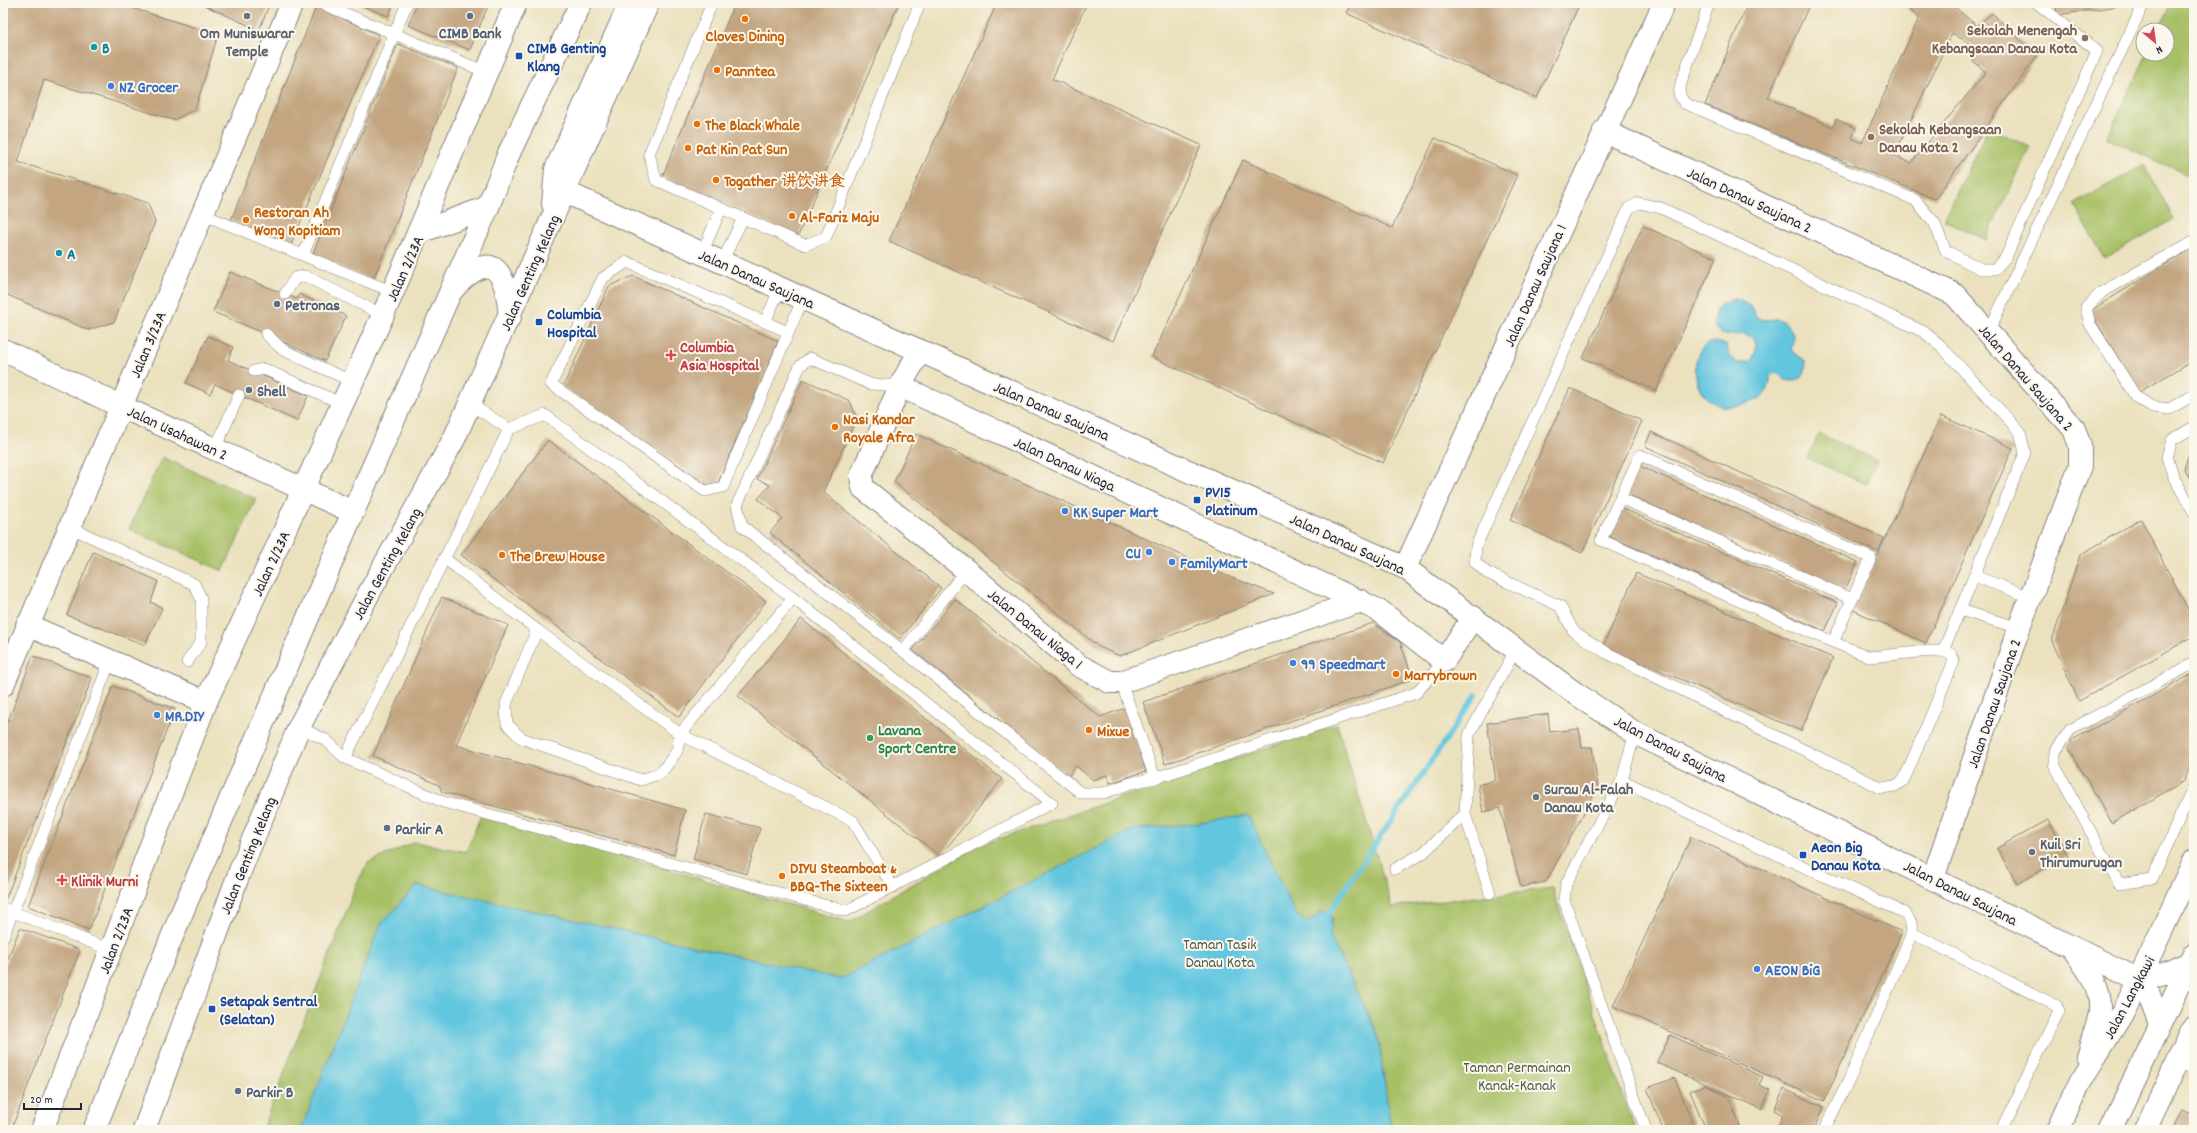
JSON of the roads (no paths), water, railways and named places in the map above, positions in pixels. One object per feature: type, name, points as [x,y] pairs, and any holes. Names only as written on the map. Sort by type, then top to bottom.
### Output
[{"type":"street","name":"Jalan 3/23A","points":[[3,685],[27,625],[292,3]]},
{"type":"street","name":"Jalan 2/23A","points":[[42,1130],[206,702],[304,490],[420,232],[516,3]]},
{"type":"street","points":[[94,1130],[178,922],[353,512],[488,207],[508,153],[581,3]]},
{"type":"street","points":[[552,221],[556,169],[630,3]]},
{"type":"street","name":"Jalan Genting Kelang","points":[[148,1126],[240,871],[299,726],[368,595],[454,439],[510,317],[648,3]]},
{"type":"street","name":"Jalan Danau Saujana 1","points":[[1405,568],[1604,131],[1664,3]]},
{"type":"street","name":"Jalan Danau Saujana 2","points":[[1604,131],[1954,294],[2074,429],[2080,446],[2080,466],[2019,628],[1934,878]]},
{"type":"street","name":"Jalan Danau Saujana","points":[[565,192],[1405,568],[1575,693],[1635,733],[1934,878],[2139,980]]},
{"type":"street","points":[[420,232],[488,207]]},
{"type":"street","points":[[451,291],[469,274],[485,268],[494,269],[501,274],[505,283],[510,317]]},
{"type":"street","name":"Jalan Usahawan 2","points":[[3,350],[120,406],[353,512]]},
{"type":"street","name":"Jalan Danau Niaga 1","points":[[920,351],[900,386],[861,476],[863,488],[966,570],[1078,665],[1110,682],[1121,682]]},
{"type":"street","name":"Jalan Danau Niaga","points":[[900,386],[1380,610],[1444,660]]},
{"type":"street","points":[[1121,682],[1361,601]]},
{"type":"street","points":[[1444,660],[1473,618]]},
{"type":"street","points":[[27,625],[206,702]]},
{"type":"street","name":"Jalan Langkawi","points":[[2058,1130],[2080,1083],[2125,1009],[2194,861]]},
{"type":"street","points":[[2071,947],[2090,972],[2096,985],[2100,1011],[2080,1083]]},
{"type":"street","points":[[2160,1024],[2149,994],[2139,980],[2172,971],[2192,959]]},
{"type":"street","points":[[2110,1130],[2192,959]]},
{"type":"street","points":[[2145,1130],[2186,1064],[2194,1026]]},
{"type":"lane","points":[[320,3],[486,72]]},
{"type":"lane","points":[[303,255],[407,3]]},
{"type":"lane","points":[[712,3],[649,154],[656,180],[805,245],[826,237],[920,3]]},
{"type":"lane","points":[[1709,3],[1681,83],[1679,94],[1684,103],[1915,200],[1934,222],[1946,251],[1981,270],[1995,268],[2006,257],[2097,51],[2037,3]]},
{"type":"lane","points":[[1988,333],[2144,3]]},
{"type":"lane","points":[[1833,642],[1871,558],[1640,455],[1602,540],[1833,642],[1870,657],[1943,651],[1951,654],[1954,661],[1904,780],[1895,786],[1881,788],[1607,653],[1574,632],[1560,606],[1487,573],[1475,562],[1476,546],[1629,208],[1639,202],[1661,208],[1924,332],[1940,345],[2020,432],[2025,453],[1943,651]]},
{"type":"lane","points":[[702,253],[721,209]]},
{"type":"lane","points":[[202,214],[393,292]]},
{"type":"lane","points":[[722,262],[743,218]]},
{"type":"lane","points":[[2194,242],[2102,292],[2086,308],[2090,324],[2136,397],[2153,407],[2169,409],[2194,395]]},
{"type":"lane","points":[[788,332],[627,262],[603,278],[551,384],[705,491],[723,487],[803,298]]},
{"type":"lane","points":[[285,294],[296,278],[305,276],[383,315]]},
{"type":"lane","points":[[765,322],[780,288]]},
{"type":"lane","points":[[266,334],[283,350],[353,382]]},
{"type":"lane","points":[[900,386],[870,384],[810,358],[800,366],[737,505],[742,526],[903,651],[1081,793],[1104,793],[1131,783],[1155,778],[1416,693],[1444,660]]},
{"type":"lane","points":[[254,371],[264,369],[343,404]]},
{"type":"lane","points":[[215,449],[240,395]]},
{"type":"lane","points":[[470,404],[509,429]]},
{"type":"lane","points":[[299,726],[326,740],[345,758],[443,802],[846,911],[1052,803],[793,598],[545,415],[509,429],[345,758]]},
{"type":"lane","points":[[2194,426],[2172,440],[2167,457],[2174,478],[2194,512]]},
{"type":"lane","points":[[1620,498],[1852,599]]},
{"type":"lane","points":[[69,527],[194,584],[201,598],[201,642],[188,662]]},
{"type":"lane","points":[[444,558],[537,630],[680,734],[853,821],[893,887]]},
{"type":"lane","points":[[903,651],[966,570]]},
{"type":"lane","points":[[1974,576],[2030,597]]},
{"type":"lane","points":[[537,630],[506,704],[507,724],[522,738],[641,780],[660,773],[677,751],[680,734],[793,598]]},
{"type":"lane","points":[[1960,610],[2019,628]]},
{"type":"lane","points":[[1490,893],[1465,814],[1469,735],[1516,650]]},
{"type":"lane","points":[[3,937],[8,910],[110,661]]},
{"type":"lane","points":[[2194,663],[2070,730],[2055,752],[2054,764],[2119,884],[2152,879],[2194,786]]},
{"type":"lane","points":[[1121,682],[1155,778]]},
{"type":"lane","points":[[1635,733],[1622,780],[1566,884],[1564,900],[1646,1130]]},
{"type":"lane","points":[[1622,780],[1728,832],[1905,913],[1911,922],[1912,933],[1828,1129]]},
{"type":"lane","points":[[1395,869],[1423,853],[1465,814]]},
{"type":"lane","points":[[8,910],[111,950]]},
{"type":"lane","points":[[1912,933],[2057,1006],[2059,1011],[2001,1130]]},
{"type":"water","points":[[1734,299],[1751,307],[1756,316],[1761,319],[1780,319],[1784,322],[1789,327],[1794,337],[1791,350],[1805,361],[1806,365],[1804,373],[1796,381],[1787,380],[1777,373],[1770,375],[1768,388],[1760,398],[1751,402],[1728,407],[1711,401],[1701,390],[1696,375],[1697,360],[1702,348],[1712,342],[1727,346],[1729,356],[1737,363],[1749,362],[1756,351],[1756,343],[1751,337],[1744,334],[1723,334],[1717,330],[1715,326],[1714,318],[1716,310],[1722,304]]},
{"type":"water","name":"Taman Tasik Danau Kota","points":[[1248,815],[1296,915],[1308,923],[1322,911],[1333,917],[1330,937],[1378,1034],[1391,1130],[301,1130],[380,925],[417,885],[841,979],[1132,830],[1200,823]]},
{"type":"waterway","points":[[1328,914],[1476,695]]},
{"type":"place","name":"Om Muniswarar Temple","points":[[247,16]]},
{"type":"place","name":"CIMB Bank","points":[[470,16]]},
{"type":"place","name":"Cloves Dining","points":[[745,19]]},
{"type":"place","name":"Sekolah Menengah Kebangsaan Danau Kota","points":[[2085,38]]},
{"type":"place","name":"B","points":[[94,47]]},
{"type":"place","name":"CIMB Genting Klang","points":[[519,56]]},
{"type":"place","name":"Panntea","points":[[717,70]]},
{"type":"place","name":"NZ Grocer","points":[[111,86]]},
{"type":"place","name":"The Black Whale","points":[[697,124]]},
{"type":"place","name":"Sekolah Kebangsaan Danau Kota 2","points":[[1871,137]]},
{"type":"place","name":"Pat Kin Pat Sun","points":[[688,148]]},
{"type":"place","name":"Togather 讲饮讲食","points":[[716,180]]},
{"type":"place","name":"Al-Fariz Maju","points":[[792,216]]},
{"type":"place","name":"Restoran Ah Wong Kopitiam","points":[[246,220]]},
{"type":"place","name":"A","points":[[59,253]]},
{"type":"place","name":"Petronas","points":[[277,304]]},
{"type":"place","name":"Columbia Hospital","points":[[539,322]]},
{"type":"place","name":"Columbia Asia Hospital","points":[[671,355]]},
{"type":"place","name":"Shell","points":[[249,390]]},
{"type":"place","name":"Nasi Kandar Royale Afra","points":[[835,427]]},
{"type":"place","name":"PV15 Platinum","points":[[1197,500]]},
{"type":"place","name":"KK Super Mart","points":[[1065,511]]},
{"type":"place","name":"CU","points":[[1149,552]]},
{"type":"place","name":"The Brew House","points":[[502,555]]},
{"type":"place","name":"FamilyMart","points":[[1172,562]]},
{"type":"place","name":"99 Speedmart","points":[[1293,663]]},
{"type":"place","name":"Marrybrown","points":[[1396,674]]},
{"type":"place","name":"MR.DIY","points":[[157,715]]},
{"type":"place","name":"Mixue","points":[[1089,730]]},
{"type":"place","name":"Lavana Sport Centre","points":[[870,738]]},
{"type":"place","name":"Surau Al-Falah Danau Kota","points":[[1536,797]]},
{"type":"place","name":"Parkir A","points":[[387,828]]},
{"type":"place","name":"Kuil Sri Thirumurugan","points":[[2032,852]]},
{"type":"place","name":"Aeon Big Danau Kota","points":[[1803,855]]},
{"type":"place","name":"DIYU Steamboat & BBQ-The Sixteen","points":[[782,876]]},
{"type":"place","name":"Klinik Murni","points":[[62,880]]},
{"type":"place","name":"AEON BiG","points":[[1757,969]]},
{"type":"place","name":"Setapak Sentral (Selatan)","points":[[212,1009]]},
{"type":"place","name":"Parkir B","points":[[238,1091]]},
{"type":"park label","name":"Taman Permainan Kanak-Kanak","points":[[1517,1075]]}]
